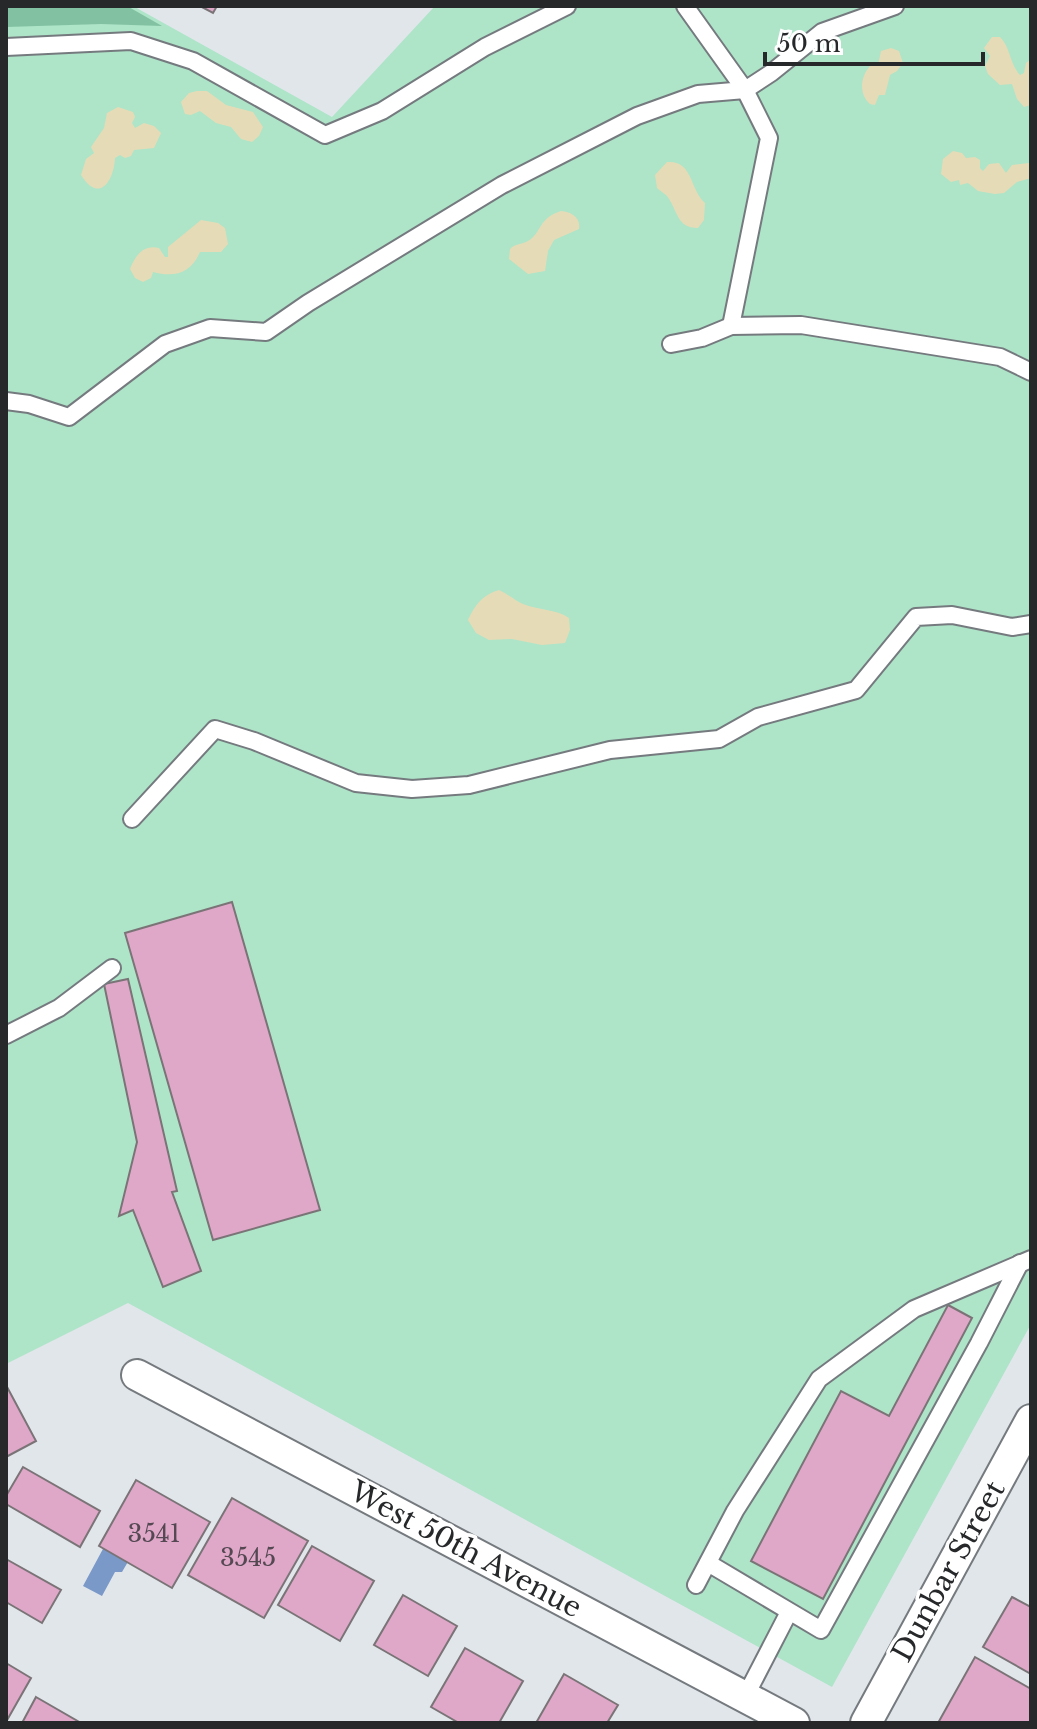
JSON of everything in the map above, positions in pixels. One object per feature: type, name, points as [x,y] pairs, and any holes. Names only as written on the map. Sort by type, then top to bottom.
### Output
[{"type":"street","name":"West 50th Avenue","points":[[137,1375],[794,1723]]},
{"type":"street","name":"Dunbar Street","points":[[866,1723],[1031,1420]]},
{"type":"lane","points":[[6,47],[131,41],[193,61],[325,135],[382,111],[485,47],[567,6]]},
{"type":"lane","points":[[685,6],[745,90],[769,138],[731,326]]},
{"type":"lane","points":[[6,401],[29,404],[69,417],[165,344],[210,328],[266,332],[308,303],[502,185],[637,116],[698,94],[745,90],[822,32],[895,6]]},
{"type":"lane","points":[[671,344],[702,338],[731,326],[801,325],[1000,357],[1031,372]]},
{"type":"lane","points":[[132,819],[215,729],[254,741],[356,783],[412,789],[469,785],[610,750],[719,739],[758,717],[856,690],[916,617],[952,615],[1012,627],[1031,624]]},
{"type":"lane","points":[[6,1035],[59,1008],[112,968]]},
{"type":"lane","points":[[708,1563],[821,1630],[1026,1261]]},
{"type":"lane","points":[[696,1585],[735,1511],[819,1379],[914,1309],[1026,1261]]},
{"type":"lane","points":[[745,1697],[789,1612]]},
{"type":"green space","points":[[6,6],[133,6],[332,117],[435,6],[1031,6],[1031,1324],[832,1687],[128,1303],[6,1364]]},
{"type":"green space","points":[[6,6],[127,6],[162,26],[6,27]]},
{"type":"sand","points":[[992,37],[1000,37],[1004,41],[1020,75],[1031,59],[1031,105],[1024,107],[1017,99],[1012,84],[1000,85],[988,74],[985,66],[990,56],[984,48]]},
{"type":"sand","points":[[891,48],[899,51],[903,63],[890,75],[885,95],[879,95],[875,105],[870,104],[863,90],[864,75],[870,66],[878,65],[881,51]]},
{"type":"sand","points":[[207,91],[226,105],[253,112],[263,127],[259,136],[252,142],[241,139],[231,127],[216,123],[200,111],[185,114],[181,102],[189,93]]},
{"type":"sand","points":[[118,107],[133,112],[135,128],[144,123],[154,126],[161,133],[154,148],[134,150],[131,156],[115,158],[109,181],[104,186],[94,188],[81,175],[86,159],[94,153],[91,147],[104,128],[107,113]]},
{"type":"sand","points":[[953,151],[962,153],[966,158],[980,160],[983,171],[989,164],[999,163],[1006,173],[1012,165],[1029,163],[1031,178],[1017,182],[1004,193],[995,194],[978,191],[968,183],[960,185],[959,180],[951,182],[941,174],[943,159]]},
{"type":"sand","points":[[667,162],[682,165],[705,203],[704,220],[698,228],[681,222],[667,196],[657,188],[655,175]]},
{"type":"sand","points":[[561,211],[574,216],[579,229],[554,240],[548,251],[545,271],[528,274],[509,259],[510,249],[528,241],[544,221]]},
{"type":"sand","points":[[201,220],[218,223],[225,228],[228,244],[221,252],[200,252],[192,265],[175,274],[153,272],[151,278],[143,282],[135,278],[130,269],[140,252],[159,248],[168,257],[168,247]]},
{"type":"sand","points":[[499,590],[523,604],[569,618],[570,630],[565,643],[542,645],[512,639],[489,640],[476,633],[468,620],[476,605]]},
{"type":"water","points":[[104,1547],[129,1560],[122,1572],[115,1572],[102,1596],[83,1586]]},
{"type":"building","points":[[200,6],[217,6],[213,13]]},
{"type":"building","points":[[232,902],[320,1210],[213,1240],[125,933]]},
{"type":"building","points":[[128,979],[177,1191],[172,1192],[201,1271],[163,1287],[133,1210],[119,1216],[137,1142],[104,984]]},
{"type":"building","points":[[948,1305],[972,1318],[823,1599],[751,1561],[841,1391],[889,1416]]},
{"type":"building","points":[[6,1385],[36,1441],[6,1457]]},
{"type":"building","points":[[23,1467],[100,1511],[80,1547],[6,1504],[6,1496]]},
{"type":"building","points":[[136,1480],[210,1522],[172,1588],[99,1546]]},
{"type":"building","points":[[232,1498],[308,1541],[264,1618],[188,1575]]},
{"type":"building","points":[[312,1546],[374,1581],[340,1641],[278,1605]]},
{"type":"building","points":[[6,1559],[61,1590],[42,1623],[6,1602]]},
{"type":"building","points":[[403,1595],[457,1626],[428,1676],[374,1645]]},
{"type":"building","points":[[1012,1597],[1031,1607],[1031,1674],[983,1647]]},
{"type":"building","points":[[465,1648],[523,1681],[499,1723],[459,1723],[431,1707]]},
{"type":"building","points":[[975,1657],[1031,1689],[1031,1723],[938,1723]]},
{"type":"building","points":[[6,1663],[31,1678],[6,1722]]},
{"type":"building","points":[[564,1674],[618,1705],[607,1723],[536,1723]]},
{"type":"building","points":[[36,1697],[81,1723],[22,1723]]}]
